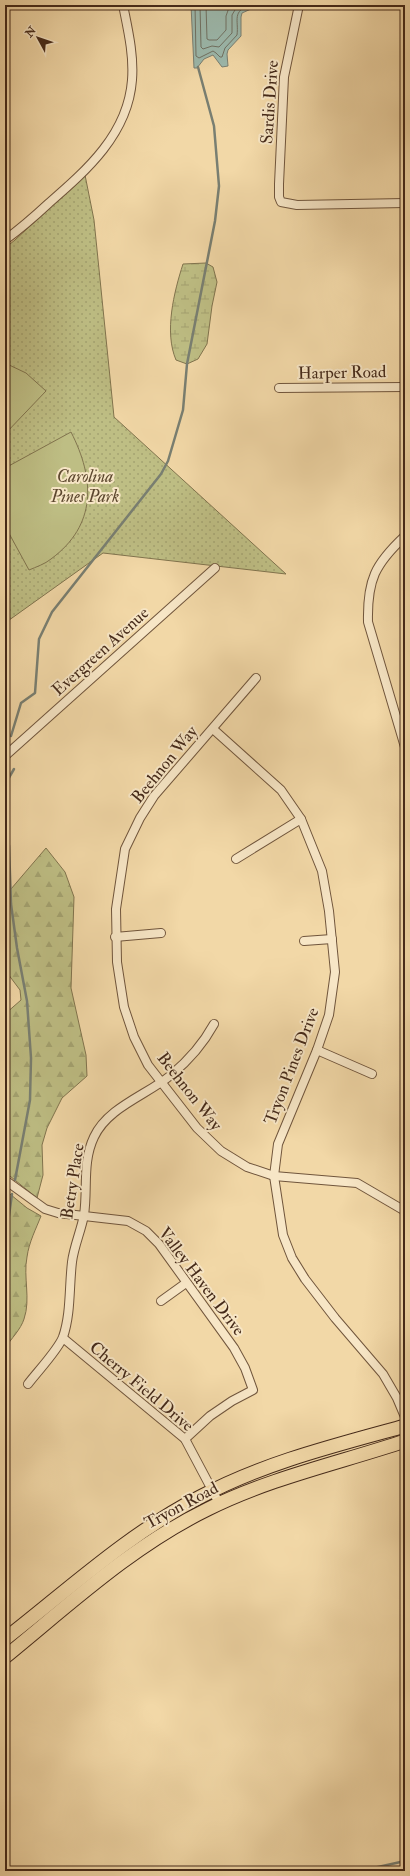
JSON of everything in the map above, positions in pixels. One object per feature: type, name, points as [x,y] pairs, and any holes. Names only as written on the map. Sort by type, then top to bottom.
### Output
[{"type":"main road","name":"Tryon Road","points":[[5,1639],[127,1544],[182,1506],[212,1490],[273,1466],[405,1426]]},
{"type":"main road","name":"Tryon Road","points":[[5,1657],[137,1551],[167,1531],[220,1503],[285,1478],[405,1441]]},
{"type":"street","points":[[5,228],[8,238],[78,178],[91,164],[117,128],[130,95],[132,67],[130,39],[123,5]]},
{"type":"street","name":"Sardis Drive","points":[[299,5],[287,53],[283,82],[279,197],[282,202],[297,204],[405,203]]},
{"type":"street","name":"Harper Road","points":[[279,388],[405,387]]},
{"type":"street","points":[[405,536],[384,557],[376,570],[369,588],[367,604],[368,622],[405,747]]},
{"type":"street","name":"Evergreen Avenue","points":[[5,756],[215,568]]},
{"type":"street","name":"Beehnon Way","points":[[256,678],[154,796],[140,818],[125,849],[116,909],[117,962],[124,1007],[134,1036],[148,1065],[197,1128],[221,1151],[247,1166],[274,1176],[357,1183],[405,1211]]},
{"type":"street","name":"Tryon Pines Drive","points":[[213,729],[281,790],[301,819],[322,871],[332,939],[335,972],[329,1015],[317,1050],[278,1144],[274,1176],[283,1235],[292,1258],[318,1296],[383,1374],[397,1398],[405,1417]]},
{"type":"street","points":[[236,859],[301,819]]},
{"type":"street","points":[[116,937],[161,933]]},
{"type":"street","points":[[304,941],[332,939]]},
{"type":"street","name":"Betry Place","points":[[28,1384],[63,1338],[70,1301],[72,1260],[84,1215],[86,1167],[89,1148],[94,1136],[103,1122],[160,1082],[187,1060],[205,1040],[214,1024]]},
{"type":"street","points":[[317,1050],[372,1074]]},
{"type":"street","name":"Valley Haven Drive","points":[[5,1180],[45,1209],[128,1221],[146,1231],[159,1244],[234,1348],[245,1368],[253,1390],[227,1405],[185,1439]]},
{"type":"street","points":[[161,1302],[186,1283]]},
{"type":"street","name":"Cherry Field Drive","points":[[63,1338],[185,1439],[220,1503]]},
{"type":"green space","name":"Carolina Pines Park","points":[[85,175],[94,220],[114,417],[286,574],[103,553],[5,623],[5,248]]},
{"type":"green space","points":[[206,263],[213,267],[217,282],[207,344],[198,359],[187,364],[176,360],[172,349],[171,325],[176,287],[183,264]]},
{"type":"green space","points":[[5,363],[26,373],[46,391],[5,434]]},
{"type":"green space","points":[[71,432],[79,450],[87,484],[87,500],[84,516],[77,531],[66,546],[49,561],[29,570],[5,526],[5,468]]},
{"type":"green space","points":[[46,848],[65,872],[74,897],[71,988],[86,1055],[87,1076],[62,1098],[47,1128],[42,1145],[43,1175],[37,1198],[5,1172],[5,1014],[21,1000],[20,990],[5,970],[5,896]]},
{"type":"green space","points":[[5,1190],[27,1208],[41,1216],[28,1251],[26,1265],[27,1304],[23,1323],[5,1348]]},
{"type":"water","points":[[191,5],[260,5],[242,13],[241,36],[228,50],[228,66],[222,67],[213,55],[204,59],[197,68],[194,68]]},
{"type":"waterway","points":[[11,736],[21,703],[35,693],[39,639],[52,612],[161,474],[168,461],[183,410],[187,364],[215,221],[219,186],[214,126],[198,67]]},
{"type":"waterway","points":[[7,781],[14,769]]},
{"type":"waterway","points":[[5,826],[9,846],[11,904],[17,948],[27,1001],[31,1058],[30,1100],[15,1180]]},
{"type":"waterway","points":[[5,1244],[12,1194]]},
{"type":"waterway","points":[[360,1871],[405,1861]]}]
